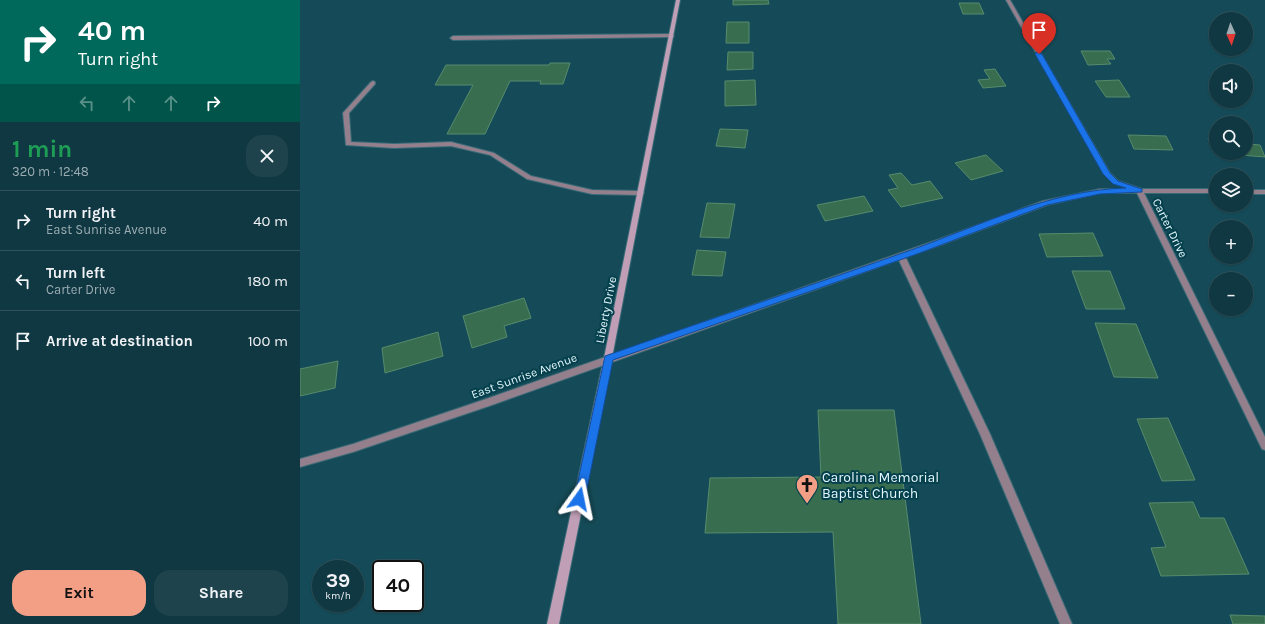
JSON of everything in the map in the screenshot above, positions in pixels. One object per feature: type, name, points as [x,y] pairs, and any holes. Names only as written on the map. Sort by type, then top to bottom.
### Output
[{"type":"street","name":"Liberty Drive","points":[[553,624],[608,358],[678,0]]},
{"type":"street","name":"Carter Drive","points":[[1008,0],[1107,174],[1116,182],[1140,190],[1265,446]]},
{"type":"street","points":[[453,38],[672,36]]},
{"type":"street","points":[[373,82],[346,114],[348,144],[394,146],[451,144],[492,154],[529,178],[592,192],[641,193]]},
{"type":"street","name":"East Sunrise Avenue","points":[[300,463],[353,448],[474,407],[608,358],[901,256],[1044,203],[1100,191],[1209,191]]},
{"type":"street","points":[[1253,192],[1265,192]]},
{"type":"street","points":[[901,256],[985,434],[1066,624]]},
{"type":"building","points":[[733,0],[768,0],[769,4],[733,5]]},
{"type":"building","points":[[959,3],[979,3],[984,14],[963,14]]},
{"type":"building","points":[[727,22],[749,22],[749,43],[726,43]]},
{"type":"building","points":[[1081,51],[1110,51],[1115,59],[1107,59],[1111,64],[1088,65]]},
{"type":"building","points":[[728,52],[753,52],[753,69],[727,70]]},
{"type":"building","points":[[550,63],[570,63],[563,84],[540,84],[541,81],[510,81],[485,134],[447,134],[473,85],[435,85],[446,65],[549,65]]},
{"type":"building","points":[[995,69],[1006,86],[983,88],[978,80],[990,79],[984,70]]},
{"type":"building","points":[[755,80],[756,105],[725,106],[725,81]]},
{"type":"building","points":[[1119,80],[1130,97],[1106,97],[1095,81]]},
{"type":"building","points":[[720,129],[748,130],[745,148],[716,146]]},
{"type":"building","points":[[1128,135],[1166,136],[1173,150],[1134,149]]},
{"type":"building","points":[[1253,144],[1260,145],[1265,157],[1253,156]]},
{"type":"building","points":[[986,155],[1003,171],[971,180],[955,163]]},
{"type":"building","points":[[901,173],[912,185],[930,181],[943,198],[901,207],[888,190],[898,188],[889,175]]},
{"type":"building","points":[[864,196],[873,211],[825,221],[817,205]]},
{"type":"building","points":[[707,203],[735,204],[729,238],[700,237]]},
{"type":"building","points":[[1093,233],[1103,256],[1047,257],[1039,234]]},
{"type":"building","points":[[697,250],[726,252],[722,276],[692,275]]},
{"type":"building","points":[[1072,271],[1110,271],[1125,309],[1086,309]]},
{"type":"building","points":[[524,298],[531,318],[504,326],[507,337],[472,348],[463,316]]},
{"type":"building","points":[[1095,323],[1136,324],[1158,378],[1114,377]]},
{"type":"building","points":[[438,332],[443,356],[385,373],[382,348]]},
{"type":"building","points":[[338,361],[335,388],[300,396],[300,369]]},
{"type":"building","name":"Carolina Memorial Baptist Church","points":[[818,410],[894,410],[921,624],[838,624],[833,532],[705,533],[710,478],[821,477]]},
{"type":"building","points":[[1168,418],[1195,480],[1162,481],[1137,419]]},
{"type":"building","points":[[1193,502],[1200,518],[1224,518],[1249,574],[1161,576],[1151,548],[1166,547],[1149,503]]},
{"type":"building","points":[[1230,615],[1265,616],[1265,624],[1233,624]]},
{"type":"place","name":"Carolina Memorial Baptist Church","points":[[807,504]]},
{"type":"route","points":[[579,499],[608,358],[914,252],[1044,203],[1100,191],[1140,190],[1116,182],[1107,174],[1039,54]]}]
